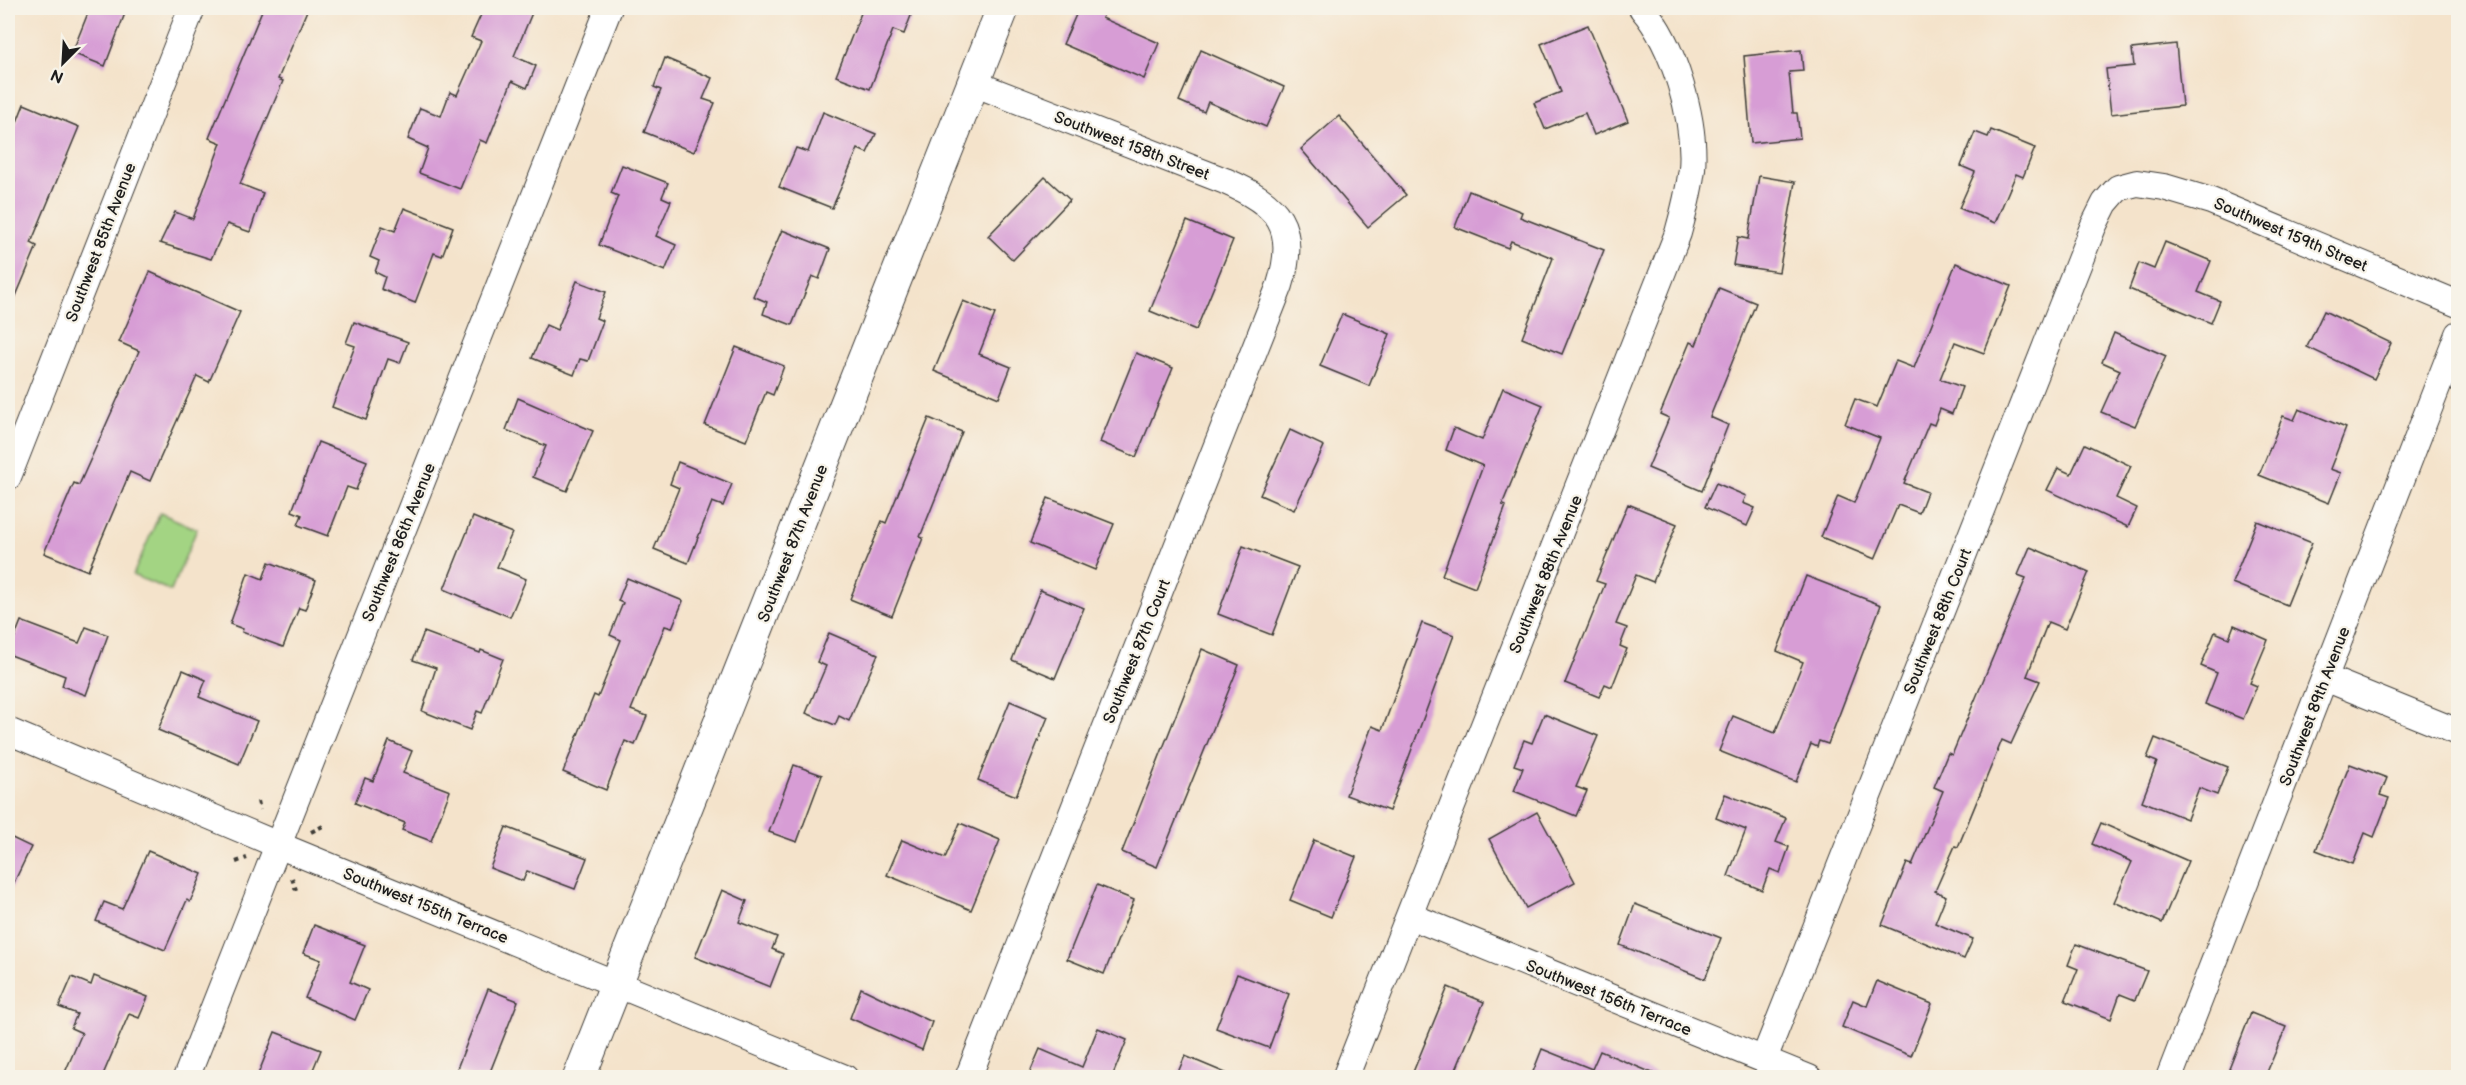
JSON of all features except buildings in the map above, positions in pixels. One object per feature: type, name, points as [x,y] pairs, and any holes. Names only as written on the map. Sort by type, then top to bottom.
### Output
[{"type":"street","name":"Southwest 85th Avenue","points":[[8,477],[192,8]]},
{"type":"street","name":"Southwest 86th Avenue","points":[[186,1077],[609,8]]},
{"type":"street","name":"Southwest 87th Avenue","points":[[579,1077],[1003,8]]},
{"type":"street","name":"Southwest 88th Avenue","points":[[1346,1077],[1678,233],[1687,200],[1692,167],[1690,135],[1672,61],[1662,37],[1642,8]]},
{"type":"street","name":"Southwest 158th Street","points":[[973,83],[1238,186],[1268,206],[1282,222]]},
{"type":"street","name":"Southwest 159th Street","points":[[2118,188],[2136,183],[2195,195],[2458,304]]},
{"type":"street","name":"Southwest 88th Court","points":[[1764,1059],[2093,227],[2105,203],[2118,188]]},
{"type":"street","name":"Southwest 87th Court","points":[[968,1077],[1280,285],[1286,267],[1288,247],[1287,234],[1282,222]]},
{"type":"street","name":"Southwest 89th Avenue","points":[[2169,1077],[2458,334]]},
{"type":"street","points":[[2325,678],[2458,732]]},
{"type":"street","name":"Southwest 155th Terrace","points":[[8,731],[278,845],[845,1077]]},
{"type":"street","name":"Southwest 156th Terrace","points":[[1410,916],[1809,1077]]},
{"type":"path","points":[[258,801],[261,811]]},
{"type":"path","points":[[311,832],[323,826]]},
{"type":"path","points":[[236,862],[248,858]]},
{"type":"path","points":[[292,877],[296,890]]},
{"type":"green space","points":[[160,513],[197,529],[171,591],[133,575]]}]
